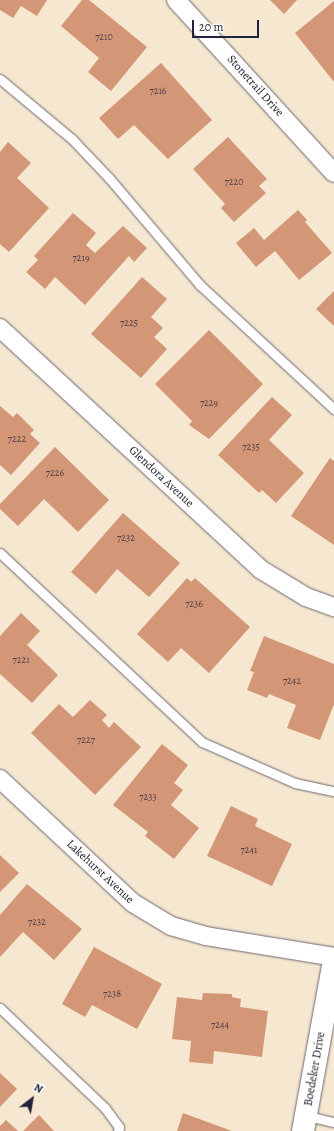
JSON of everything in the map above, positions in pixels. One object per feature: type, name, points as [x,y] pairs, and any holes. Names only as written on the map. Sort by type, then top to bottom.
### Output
[{"type":"street","name":"Stonetrail Drive","points":[[176,0],[334,173]]},
{"type":"street","name":"Glendora Avenue","points":[[0,328],[260,569],[306,596],[334,607]]},
{"type":"street","name":"Lakehurst Avenue","points":[[0,779],[133,903],[171,926],[206,936],[334,957]]},
{"type":"street","name":"Boedeker Drive","points":[[305,1123],[334,960]]},
{"type":"lane","points":[[0,79],[72,139],[110,178],[200,285],[334,409]]},
{"type":"lane","points":[[0,553],[202,742],[295,783],[334,791]]},
{"type":"lane","points":[[0,1008],[106,1108],[119,1127],[118,1131]]},
{"type":"lane","points":[[305,1123],[334,1122]]},
{"type":"building","points":[[0,0],[47,0],[37,16],[21,6],[13,18],[0,10]]},
{"type":"building","points":[[82,0],[89,0],[147,47],[111,91],[88,72],[99,58],[61,26]]},
{"type":"building","points":[[270,0],[297,0],[284,14]]},
{"type":"building","points":[[334,1],[334,82],[295,33]]},
{"type":"building","points":[[161,63],[212,120],[168,159],[134,125],[118,139],[99,118]]},
{"type":"building","points":[[228,137],[267,179],[259,186],[266,193],[234,222],[221,208],[225,204],[193,169]]},
{"type":"building","points":[[8,142],[31,163],[17,178],[49,208],[9,252],[0,244],[0,152]]},
{"type":"building","points":[[298,210],[307,220],[305,222],[332,253],[299,280],[275,251],[256,267],[236,243],[254,228],[264,240]]},
{"type":"building","points":[[73,213],[96,233],[86,245],[95,253],[123,226],[147,248],[134,262],[129,256],[85,305],[55,277],[45,289],[26,272],[38,260],[34,256]]},
{"type":"building","points":[[142,277],[167,299],[151,317],[163,328],[154,337],[167,349],[141,378],[91,334]]},
{"type":"building","points":[[334,291],[334,326],[316,309]]},
{"type":"building","points":[[209,330],[263,384],[209,439],[189,425],[192,421],[155,384]]},
{"type":"building","points":[[272,397],[292,415],[269,440],[304,473],[276,503],[262,490],[259,493],[218,455]]},
{"type":"building","points":[[0,406],[13,417],[17,413],[34,430],[30,434],[40,443],[11,475],[0,465]]},
{"type":"building","points":[[55,447],[109,500],[78,532],[44,499],[18,526],[0,509],[0,504]]},
{"type":"building","points":[[330,458],[334,461],[334,545],[291,516]]},
{"type":"building","points":[[123,513],[180,563],[149,597],[117,569],[96,594],[71,572]]},
{"type":"building","points":[[187,578],[191,582],[195,578],[250,627],[209,673],[181,648],[168,662],[137,634]]},
{"type":"building","points":[[21,613],[40,631],[27,645],[58,675],[32,703],[0,674],[0,636]]},
{"type":"building","points":[[264,636],[334,664],[334,704],[320,740],[287,728],[296,705],[269,694],[267,698],[247,690],[254,672],[250,671]]},
{"type":"building","points":[[90,700],[107,715],[102,720],[109,728],[114,722],[141,747],[95,795],[31,733],[59,704],[73,717]]},
{"type":"building","points":[[162,744],[188,765],[174,783],[183,790],[171,805],[199,828],[174,859],[145,836],[148,832],[113,805]]},
{"type":"building","points":[[231,806],[258,819],[255,826],[292,844],[272,886],[207,856]]},
{"type":"building","points":[[0,855],[19,873],[0,892]]},
{"type":"building","points":[[27,884],[82,929],[54,960],[23,932],[0,957],[0,915]]},
{"type":"building","points":[[94,947],[162,984],[137,1029],[92,1005],[85,1017],[62,1004]]},
{"type":"building","points":[[203,993],[232,994],[232,997],[241,999],[240,1007],[268,1011],[262,1057],[214,1051],[213,1064],[189,1062],[191,1041],[172,1039],[177,997],[202,1000]]},
{"type":"building","points":[[0,1073],[17,1089],[0,1107]]},
{"type":"building","points":[[183,1113],[232,1131],[177,1131]]},
{"type":"building","points":[[39,1115],[54,1131],[23,1131]]},
{"type":"building","points":[[6,1120],[18,1131],[0,1131],[0,1126]]}]
